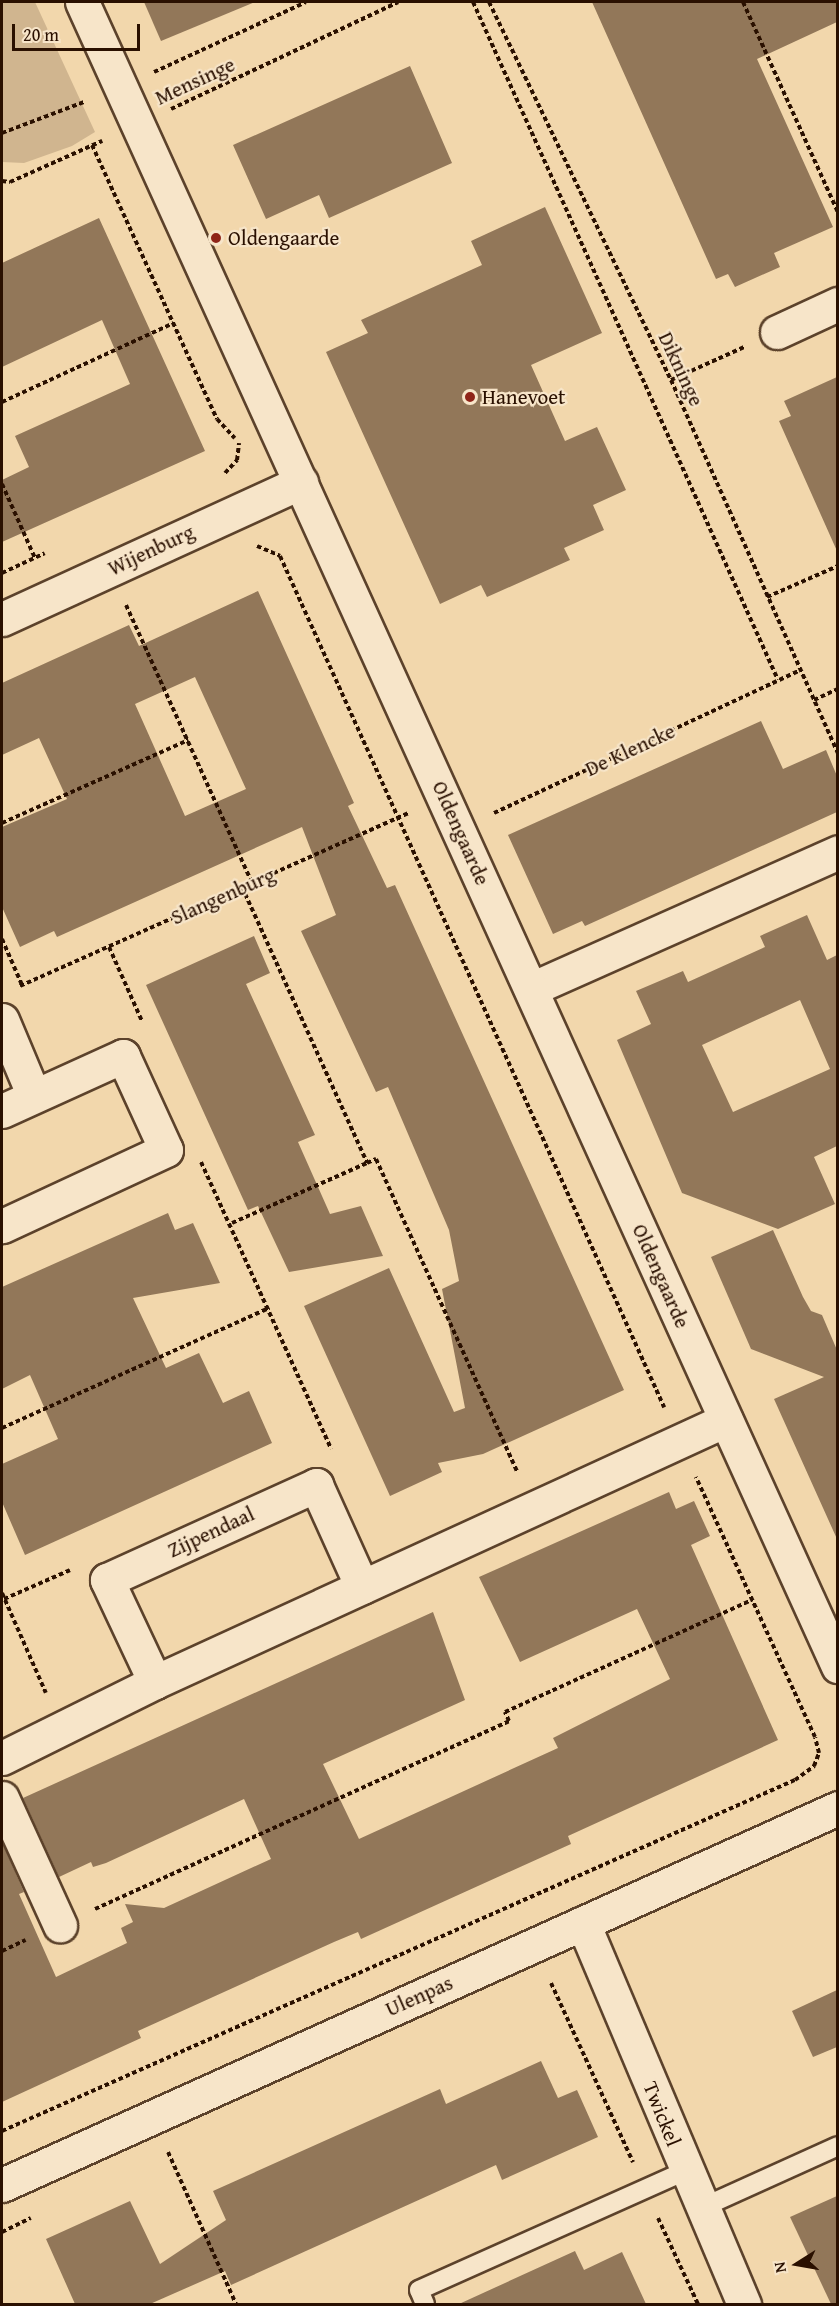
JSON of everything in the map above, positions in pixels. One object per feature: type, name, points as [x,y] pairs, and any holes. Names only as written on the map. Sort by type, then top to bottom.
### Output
[{"type":"street","name":"Oldengaarde","points":[[82,2],[837,1666]]},
{"type":"street","points":[[777,332],[837,304]]},
{"type":"street","name":"Wijenburg","points":[[2,619],[301,482]]},
{"type":"street","points":[[531,989],[837,852]]},
{"type":"street","points":[[2,1020],[34,1096]]},
{"type":"street","points":[[2,1112],[123,1056],[166,1150],[2,1226]]},
{"type":"street","points":[[2,1758],[155,1682],[726,1420]]},
{"type":"street","points":[[316,1485],[363,1587]]},
{"type":"street","name":"Zijpendaal","points":[[107,1580],[316,1485]]},
{"type":"street","points":[[107,1580],[155,1682]]},
{"type":"street","points":[[2,1798],[60,1925]]},
{"type":"street","name":"Ulenpas","points":[[2,2185],[837,1808]]},
{"type":"street","name":"Twickel","points":[[582,1923],[685,2171],[744,2304]]},
{"type":"lane","points":[[702,2208],[837,2146]]},
{"type":"lane","points":[[425,2304],[419,2290],[685,2171]]},
{"type":"path","points":[[2,133],[122,87],[306,2]]},
{"type":"path","name":"Mensinge","points":[[2,181],[139,124],[398,2]]},
{"type":"path","points":[[473,2],[778,680]]},
{"type":"path","name":"Dikninge","points":[[489,2],[671,380],[837,753]]},
{"type":"path","points":[[743,2],[837,212]]},
{"type":"path","points":[[92,145],[217,419],[239,442],[237,460],[224,473]]},
{"type":"path","points":[[2,402],[174,323]]},
{"type":"path","points":[[671,380],[777,332]]},
{"type":"path","points":[[2,484],[34,558]]},
{"type":"path","points":[[2,2131],[795,1780],[814,1766],[817,1745],[753,1600],[395,819],[280,556],[256,545],[248,549]]},
{"type":"path","points":[[767,597],[837,566]]},
{"type":"path","points":[[114,606],[135,596]]},
{"type":"path","points":[[124,601],[252,883]]},
{"type":"path","name":"De Klencke","points":[[459,830],[800,670]]},
{"type":"path","points":[[814,700],[837,689]]},
{"type":"path","points":[[2,823],[188,740]]},
{"type":"path","name":"Slangenburg","points":[[12,990],[444,797]]},
{"type":"path","points":[[242,887],[367,1163]]},
{"type":"path","points":[[2,939],[22,985]]},
{"type":"path","points":[[166,1150],[206,1164],[333,1452],[316,1485]]},
{"type":"path","points":[[232,1223],[376,1159],[534,1508]]},
{"type":"path","points":[[2,1428],[269,1307]]},
{"type":"path","points":[[4,1599],[75,1568],[107,1580]]},
{"type":"path","points":[[2,1593],[62,1727]]},
{"type":"path","points":[[60,1925],[509,1721],[505,1712],[753,1600]]},
{"type":"path","points":[[551,1983],[698,2304]]},
{"type":"path","points":[[152,2117],[236,2304]]},
{"type":"shaded area","points":[[2,2],[35,2],[95,132],[72,146],[24,163],[2,162]]},
{"type":"building","points":[[144,2],[255,2],[161,41]]},
{"type":"building","points":[[592,2],[837,2],[837,22],[757,59],[833,227],[774,253],[780,267],[735,287],[728,274],[716,279]]},
{"type":"building","points":[[410,66],[452,163],[329,218],[319,195],[266,219],[233,145]]},
{"type":"building","points":[[545,207],[602,333],[531,365],[565,441],[597,427],[626,490],[593,505],[604,530],[564,548],[570,560],[487,597],[481,585],[440,604],[326,352],[368,333],[361,320],[482,265],[471,241]]},
{"type":"building","points":[[99,218],[205,451],[2,542],[2,480],[29,467],[15,436],[130,384],[102,320],[2,367],[2,263]]},
{"type":"building","points":[[837,377],[837,551],[779,421],[791,416],[784,401]]},
{"type":"building","points":[[258,591],[354,803],[348,806],[387,888],[395,885],[624,1390],[483,1454],[438,1463],[442,1472],[390,1496],[304,1306],[389,1268],[454,1412],[465,1408],[442,1289],[459,1281],[449,1230],[388,1087],[376,1092],[301,931],[336,915],[302,827],[57,937],[54,931],[20,947],[2,907],[2,827],[67,799],[39,738],[2,755],[2,683],[129,625],[139,646]],"holes":[[[195,677],[246,789],[185,816],[135,704]]]},
{"type":"building","points":[[761,721],[783,769],[826,750],[837,776],[837,812],[585,926],[582,921],[553,934],[508,835]]},
{"type":"building","points":[[807,915],[827,960],[837,955],[837,1146],[814,1157],[835,1204],[778,1229],[682,1193],[617,1040],[651,1024],[636,991],[683,971],[688,982],[765,947],[760,936]],"holes":[[[800,1000],[830,1069],[733,1112],[702,1045]]]},
{"type":"building","points":[[254,936],[270,973],[246,984],[315,1135],[298,1142],[330,1214],[361,1206],[383,1256],[289,1272],[258,1206],[248,1210],[146,985]]},
{"type":"building","points":[[168,1213],[175,1230],[193,1223],[220,1283],[133,1298],[166,1368],[199,1353],[223,1403],[249,1391],[272,1443],[25,1555],[2,1502],[2,1464],[58,1439],[30,1375],[2,1389],[2,1287]]},
{"type":"building","points":[[773,1230],[803,1297],[811,1311],[822,1315],[837,1350],[837,1539],[774,1399],[824,1377],[751,1349],[711,1257]]},
{"type":"building","points":[[669,1492],[676,1509],[694,1501],[710,1536],[691,1545],[778,1740],[568,1836],[571,1844],[361,1939],[358,1932],[334,1942],[138,2031],[141,2038],[2,2102],[2,1842],[24,1892],[19,1894],[56,1977],[127,1943],[121,1928],[133,1922],[125,1904],[164,1908],[271,1859],[244,1799],[106,1863],[93,1867],[91,1862],[59,1877],[23,1798],[433,1612],[465,1700],[323,1764],[359,1839],[558,1748],[553,1738],[670,1679],[637,1609],[520,1662],[479,1577]]},
{"type":"building","points":[[837,1990],[837,2047],[813,2057],[792,2011]]},
{"type":"building","points":[[541,2061],[558,2098],[577,2090],[598,2137],[502,2180],[496,2165],[231,2285],[225,2271],[150,2304],[75,2304],[46,2239],[130,2201],[160,2264],[226,2220],[213,2191],[440,2089],[446,2104]]},
{"type":"building","points":[[837,2196],[837,2304],[831,2304],[790,2217]]},
{"type":"building","points":[[575,2251],[584,2270],[622,2252],[646,2304],[459,2304]]},
{"type":"place","name":"Oldengaarde","points":[[216,238]]},
{"type":"place","name":"Hanevoet","points":[[470,397]]}]
